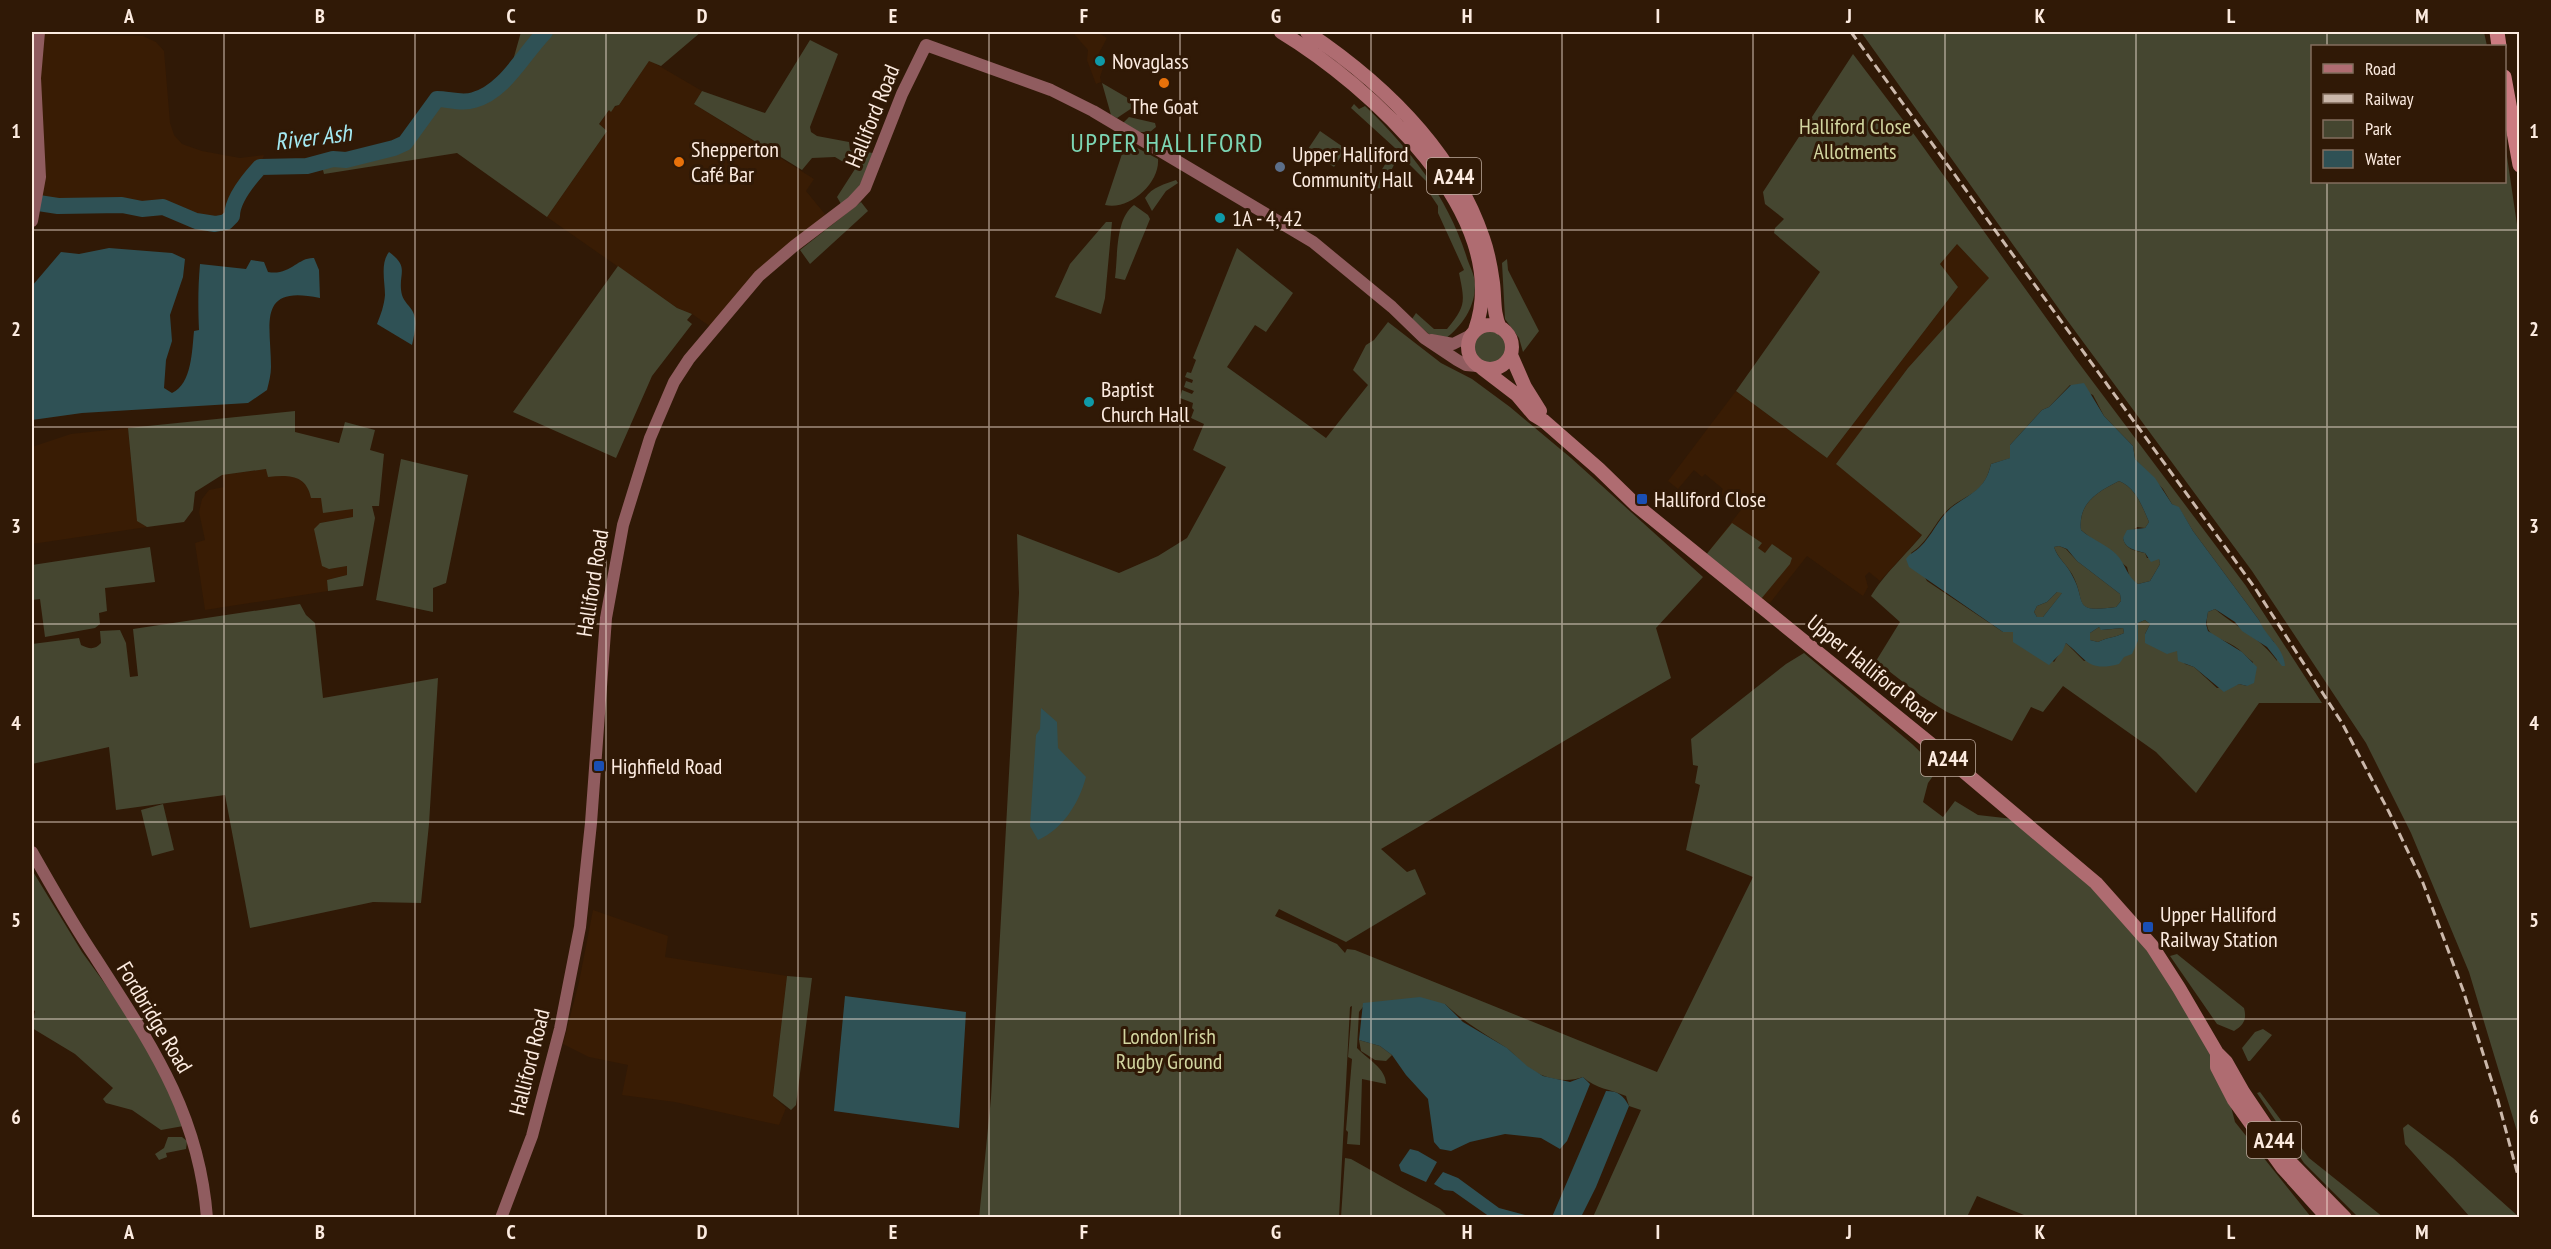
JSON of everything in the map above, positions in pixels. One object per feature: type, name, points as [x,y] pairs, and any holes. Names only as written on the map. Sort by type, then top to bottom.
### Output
[{"type":"highway","points":[[2506,83],[2520,165]]},
{"type":"main road","name":"A244","points":[[1281,32],[1357,86],[1424,155],[1448,189],[1467,226],[1481,273],[1483,299],[1473,332]]},
{"type":"main road","name":"A244","points":[[1307,32],[1346,58],[1365,75],[1417,126],[1447,164],[1470,205],[1483,239],[1491,270],[1494,310],[1500,328]]},
{"type":"main road","points":[[1490,325],[1500,328],[1509,337],[1511,355],[1499,368],[1480,367],[1468,355],[1467,347],[1473,332],[1490,325]]},
{"type":"main road","name":"Upper Halliford Road","points":[[1511,355],[1544,421]]},
{"type":"main road","name":"Upper Halliford Road","points":[[1480,367],[1517,395],[1534,415],[1599,469],[1636,505],[1941,752],[2096,883],[2152,946],[2180,988],[2217,1053],[2226,1062],[2243,1092],[2286,1156],[2345,1218]]},
{"type":"main road","name":"Upper Halliford Road","points":[[2217,1053],[2217,1067],[2234,1100],[2282,1167],[2328,1218]]},
{"type":"street","points":[[32,219],[38,194],[40,160],[35,78],[39,32]]},
{"type":"street","name":"Upper Halliford Road","points":[[926,45],[1067,96],[1260,209],[1330,254],[1424,338],[1456,360],[1466,365],[1480,367]]},
{"type":"street","name":"Halliford Road","points":[[501,1218],[532,1136],[560,1029],[580,927],[591,823],[606,618],[623,525],[650,438],[674,382],[689,359],[759,276],[852,202],[865,188],[902,94],[926,45]]},
{"type":"street","points":[[1424,338],[1453,344],[1473,332]]},
{"type":"street","name":"Fordbridge Road","points":[[32,852],[62,905],[146,1037],[179,1099],[197,1154],[207,1218]]},
{"type":"shaded area","points":[[1076,32],[1097,32],[1107,38],[1098,55],[1106,59],[1100,77],[1101,82],[1096,84],[1087,60],[1088,50],[1074,34]]},
{"type":"shaded area","points":[[39,33],[143,36],[156,42],[164,51],[170,123],[174,135],[182,144],[202,151],[240,158],[264,155],[260,167],[232,207],[232,216],[226,222],[215,224],[196,221],[163,207],[142,209],[122,205],[58,206],[36,202]]},
{"type":"shaded area","points":[[649,60],[702,91],[694,104],[814,179],[806,191],[829,219],[794,246],[714,329],[692,314],[677,308],[547,217],[607,131],[599,125],[609,110],[619,105]]},
{"type":"shaded area","points":[[1956,243],[1990,278],[1908,368],[1837,464],[1922,535],[1880,581],[1869,572],[1865,576],[1868,587],[1863,596],[1807,556],[1770,603],[1761,599],[1705,556],[1741,510],[1720,494],[1723,489],[1705,474],[1702,477],[1694,470],[1678,489],[1668,481],[1736,391],[1827,458],[1958,287],[1940,264]]},
{"type":"shaded area","points":[[128,428],[137,520],[147,527],[32,544],[32,447],[71,434]]},
{"type":"shaded area","points":[[266,469],[297,477],[307,486],[310,494],[353,509],[353,517],[320,523],[329,569],[347,566],[347,575],[327,580],[328,591],[205,610],[195,543],[205,540],[199,512],[202,499],[209,490],[224,487],[222,475]]},
{"type":"shaded area","points":[[593,910],[668,936],[665,957],[787,976],[773,1096],[786,1108],[779,1125],[675,1102],[622,1095],[628,1065],[589,1057],[563,1044],[579,982]]},
{"type":"green space","points":[[521,32],[701,32],[661,66],[649,61],[619,105],[615,106],[611,112],[609,110],[599,124],[607,131],[547,217],[457,153],[324,174],[321,162],[333,159],[346,160],[405,143],[437,99],[461,102],[476,100],[508,78]]},
{"type":"green space","points":[[1861,32],[2484,32],[2487,45],[2311,45],[2311,183],[2506,183],[2506,150],[2520,245],[2519,1138],[2469,972],[2411,833],[2366,743],[2252,571],[2064,316]]},
{"type":"green space","points":[[810,40],[838,54],[810,127],[811,132],[817,136],[849,142],[850,150],[856,152],[857,163],[862,163],[868,152],[876,154],[856,193],[841,204],[837,197],[855,169],[835,157],[812,158],[802,170],[694,104],[702,91],[765,113]]},
{"type":"green space","name":"Halliford Close Allotments","points":[[1853,54],[1916,137],[2075,358],[2246,586],[2322,703],[2259,703],[2196,793],[2156,752],[2063,686],[2043,712],[2031,707],[2012,741],[1947,712],[1921,696],[1876,661],[1900,622],[1871,596],[1922,535],[1836,464],[1908,368],[1989,278],[1957,244],[1940,264],[1958,287],[1827,458],[1736,391],[1820,272],[1774,233],[1775,228],[1784,219],[1765,204],[1763,192]],"holes":[[[2070,385],[2093,395],[2104,416],[2133,446],[2135,459],[2163,489],[2172,504],[2179,508],[2193,531],[2259,620],[2263,630],[2274,642],[2277,661],[2256,639],[2215,609],[2208,612],[2209,631],[2237,648],[2253,662],[2247,686],[2239,684],[2217,688],[2194,667],[2185,664],[2177,651],[2145,634],[2150,624],[2145,620],[2138,623],[2138,641],[2084,661],[2066,643],[2054,662],[2013,632],[2003,632],[1927,581],[1911,553],[1923,543],[1945,512],[1981,486],[1991,464],[2011,458],[2010,445],[2042,410],[2049,407]]]},
{"type":"green space","points":[[1102,83],[1138,104],[1117,118],[1111,115]]},
{"type":"green space","points":[[1354,104],[1359,109],[1365,106],[1412,156],[1438,193],[1458,233],[1475,285],[1470,309],[1457,328],[1445,339],[1430,335],[1412,319],[1416,313],[1434,329],[1447,329],[1461,309],[1463,297],[1459,273],[1464,270],[1438,213],[1438,206],[1428,191],[1426,181],[1399,154],[1383,188],[1370,189],[1395,148],[1351,108]]},
{"type":"green space","points":[[1129,117],[1155,123],[1156,127],[1150,132],[1139,132],[1123,123]]},
{"type":"green space","points":[[1320,131],[1346,149],[1334,167],[1308,149]]},
{"type":"green space","points":[[1126,142],[1158,159],[1154,177],[1148,186],[1133,199],[1124,204],[1105,205]]},
{"type":"green space","points":[[1176,180],[1178,183],[1166,191],[1152,211],[1145,198],[1148,194],[1159,186]]},
{"type":"green space","points":[[861,202],[868,211],[810,264],[800,250]]},
{"type":"green space","points":[[1134,205],[1150,219],[1125,280],[1115,278],[1118,239],[1123,219]]},
{"type":"green space","points":[[1106,222],[1112,222],[1105,298],[1101,314],[1055,297],[1070,264]]},
{"type":"green space","name":"London Irish Rugby Ground","points":[[1237,248],[1293,293],[1266,332],[1255,325],[1227,367],[1326,438],[1368,385],[1353,370],[1366,345],[1374,340],[1388,322],[1441,363],[1472,379],[1510,407],[1571,458],[1703,577],[1656,628],[1671,678],[1381,849],[1407,872],[1415,869],[1426,894],[1346,942],[1279,909],[1275,916],[1337,944],[1345,953],[1347,949],[1355,950],[1657,1072],[1753,877],[1686,850],[1700,785],[1695,783],[1698,766],[1693,765],[1691,739],[1786,664],[1804,653],[1912,744],[1938,769],[1928,783],[1923,802],[1943,817],[1955,801],[1978,815],[2022,820],[2117,905],[2217,1053],[2235,1122],[2311,1217],[2029,1217],[1977,1196],[1967,1217],[1593,1217],[1641,1110],[1629,1106],[1626,1096],[1598,1086],[1583,1077],[1568,1080],[1553,1079],[1532,1070],[1508,1049],[1467,1022],[1445,1004],[1366,1003],[1359,1012],[1357,1048],[1379,1068],[1386,1084],[1362,1079],[1360,1145],[1347,1144],[1348,1132],[1346,1130],[1352,1059],[1348,1057],[1352,1006],[1350,1007],[1339,1217],[979,1218],[991,1098],[1019,593],[1017,534],[1119,573],[1158,556],[1187,538],[1226,467],[1193,450],[1204,424],[1191,418],[1194,410],[1193,403],[1180,398],[1182,390],[1192,394],[1194,391],[1184,387],[1186,381],[1192,383],[1193,380],[1185,377],[1187,372],[1191,373],[1196,360],[1193,358]]},
{"type":"green space","points":[[1507,259],[1508,270],[1539,331],[1523,352],[1519,338],[1505,319],[1502,263]]},
{"type":"green space","points":[[618,266],[677,308],[692,314],[687,320],[692,324],[652,376],[616,458],[513,412]]},
{"type":"green space","points":[[1489,329],[1502,334],[1507,347],[1502,360],[1489,365],[1476,360],[1471,347],[1476,334]]},
{"type":"green space","points":[[295,411],[295,432],[339,443],[345,422],[375,430],[370,450],[384,454],[379,506],[372,506],[375,518],[363,586],[328,591],[327,580],[347,575],[347,566],[329,569],[322,566],[314,529],[320,523],[353,517],[353,509],[323,513],[321,498],[311,498],[309,490],[300,480],[289,476],[268,477],[266,469],[222,475],[195,492],[193,510],[184,522],[147,527],[137,521],[128,428]]},
{"type":"green space","points":[[401,459],[468,475],[446,583],[433,588],[433,612],[376,600]]},
{"type":"green space","points":[[2119,481],[2134,493],[2149,522],[2145,528],[2137,527],[2123,538],[2124,542],[2131,549],[2145,553],[2147,558],[2159,558],[2160,564],[2150,581],[2138,584],[2130,579],[2127,567],[2081,530],[2083,512],[2091,499]]},
{"type":"green space","points":[[1732,523],[1762,543],[1758,548],[1765,553],[1772,544],[1792,558],[1790,564],[1761,599],[1705,556]]},
{"type":"green space","points":[[2059,546],[2066,549],[2077,561],[2120,594],[2121,601],[2116,607],[2092,608],[2082,604],[2077,584],[2054,547]]},
{"type":"green space","points":[[150,547],[155,582],[105,588],[107,611],[99,613],[100,624],[95,628],[45,637],[40,599],[32,600],[32,565]]},
{"type":"green space","points":[[2057,592],[2063,592],[2043,617],[2037,617],[2034,612],[2037,606],[2047,602]]},
{"type":"green space","points":[[300,604],[306,615],[315,623],[323,698],[438,678],[429,824],[421,903],[373,902],[250,928],[225,795],[116,810],[109,747],[32,764],[32,644],[79,638],[81,645],[94,648],[101,643],[100,631],[120,630],[126,643],[130,677],[138,676],[133,629]]},
{"type":"green space","points":[[2099,627],[2102,630],[2123,628],[2124,633],[2098,642],[2090,640],[2090,633]]},
{"type":"green space","points":[[163,804],[174,850],[152,856],[141,810]]},
{"type":"green space","points":[[32,870],[82,952],[160,1060],[189,1125],[161,1130],[132,1110],[106,1103],[103,1099],[113,1088],[75,1054],[32,1028],[35,1011],[32,1009]]},
{"type":"green space","points":[[2177,954],[2244,1008],[2245,1019],[2234,1031],[2217,1024],[2170,956]]},
{"type":"green space","points":[[787,976],[812,978],[796,1105],[791,1110],[773,1096]]},
{"type":"green space","points":[[2263,1029],[2272,1035],[2248,1061],[2242,1048],[2255,1032]]},
{"type":"green space","points":[[1359,1040],[1380,1046],[1392,1055],[1386,1061],[1375,1060],[1361,1051]]},
{"type":"green space","points":[[2260,1092],[2309,1158],[2383,1217],[2358,1217],[2304,1163],[2257,1093]]},
{"type":"green space","points":[[2408,1124],[2453,1158],[2519,1217],[2470,1217],[2405,1144],[2403,1128]]},
{"type":"green space","points":[[168,1137],[182,1137],[187,1141],[186,1149],[166,1153],[167,1157],[159,1160],[155,1154],[164,1148]]},
{"type":"green space","points":[[1345,1158],[1351,1159],[1440,1209],[1448,1217],[1341,1217]]},
{"type":"water","points":[[109,248],[172,253],[185,259],[183,277],[170,315],[172,341],[166,360],[164,388],[172,393],[184,382],[190,366],[194,331],[199,330],[200,264],[246,269],[251,260],[264,262],[268,272],[276,273],[308,258],[314,258],[319,270],[320,298],[300,295],[285,297],[276,302],[270,323],[271,370],[267,390],[248,403],[82,413],[32,420],[32,286],[61,252],[79,254]]},
{"type":"water","points":[[389,252],[400,263],[402,295],[412,310],[415,320],[412,345],[377,324],[385,299],[384,267]]},
{"type":"water","points":[[2084,383],[2104,416],[2133,446],[2135,459],[2155,478],[2172,504],[2179,507],[2193,531],[2282,653],[2285,666],[2282,666],[2267,647],[2242,631],[2235,622],[2215,609],[2208,612],[2206,624],[2208,631],[2242,652],[2257,667],[2254,683],[2247,686],[2239,684],[2224,692],[2194,667],[2178,661],[2177,651],[2167,654],[2145,643],[2145,634],[2150,624],[2145,620],[2138,623],[2138,641],[2132,654],[2124,657],[2119,664],[2094,665],[2066,643],[2062,652],[2049,665],[2013,642],[2013,632],[2003,632],[1909,567],[1906,559],[1924,543],[1947,511],[1981,485],[1991,464],[2010,458],[2010,445],[2042,410],[2049,407],[2071,385]],"holes":[[[2119,481],[2130,488],[2138,498],[2149,522],[2145,528],[2127,530],[2123,538],[2128,547],[2145,553],[2151,562],[2159,559],[2160,564],[2150,581],[2138,584],[2131,578],[2116,554],[2081,530],[2081,521],[2086,506],[2091,499]],[[2054,547],[2067,549],[2077,561],[2120,594],[2121,601],[2116,607],[2086,607],[2072,575]],[[2057,592],[2062,593],[2043,617],[2037,617],[2034,612],[2037,606],[2047,602]],[[2099,627],[2101,630],[2123,628],[2124,633],[2098,642],[2090,640],[2090,633]]]},
{"type":"water","points":[[1041,708],[1057,722],[1058,748],[1086,777],[1069,814],[1055,829],[1038,840],[1030,826],[1036,735],[1040,729]]},
{"type":"water","points":[[845,996],[966,1012],[959,1128],[834,1111]]},
{"type":"water","points":[[1420,997],[1445,1004],[1463,1022],[1507,1048],[1527,1066],[1543,1076],[1570,1082],[1583,1077],[1590,1084],[1567,1141],[1560,1149],[1541,1138],[1505,1134],[1470,1142],[1451,1151],[1440,1149],[1434,1142],[1428,1099],[1406,1075],[1392,1055],[1380,1046],[1359,1040],[1363,1003]]},
{"type":"water","points":[[1606,1091],[1620,1094],[1629,1106],[1596,1187],[1581,1217],[1552,1217]]},
{"type":"water","points":[[1410,1149],[1437,1162],[1426,1182],[1401,1171],[1399,1165]]},
{"type":"water","points":[[1443,1172],[1458,1178],[1499,1208],[1532,1217],[1490,1217],[1453,1191],[1444,1190],[1434,1184]]},
{"type":"waterway","name":"River Ash","points":[[32,202],[58,206],[122,205],[142,209],[163,207],[196,221],[215,224],[226,222],[232,216],[235,203],[242,190],[260,167],[307,166],[333,159],[346,160],[405,143],[437,99],[465,102],[485,96],[505,81],[545,32]]},
{"type":"railway","points":[[1851,32],[2255,588],[2342,723],[2423,883],[2463,990],[2498,1101],[2520,1183]]},
{"type":"place","name":"Novaglass","points":[[1100,61]]},
{"type":"place","name":"The Goat","points":[[1164,83]]},
{"type":"place","name":"Shepperton Café Bar","points":[[679,162]]},
{"type":"place","name":"Upper Halliford Community Hall","points":[[1280,167]]},
{"type":"place","name":"1A - 4, 42","points":[[1220,218]]},
{"type":"place","name":"Baptist Church Hall","points":[[1089,402]]},
{"type":"place","name":"Halliford Close","points":[[1642,499]]},
{"type":"place","name":"Highfield Road","points":[[599,766]]},
{"type":"place","name":"Upper Halliford Railway Station","points":[[2148,927]]},
{"type":"district","name":"UPPER HALLIFORD","points":[[1167,142]]}]
